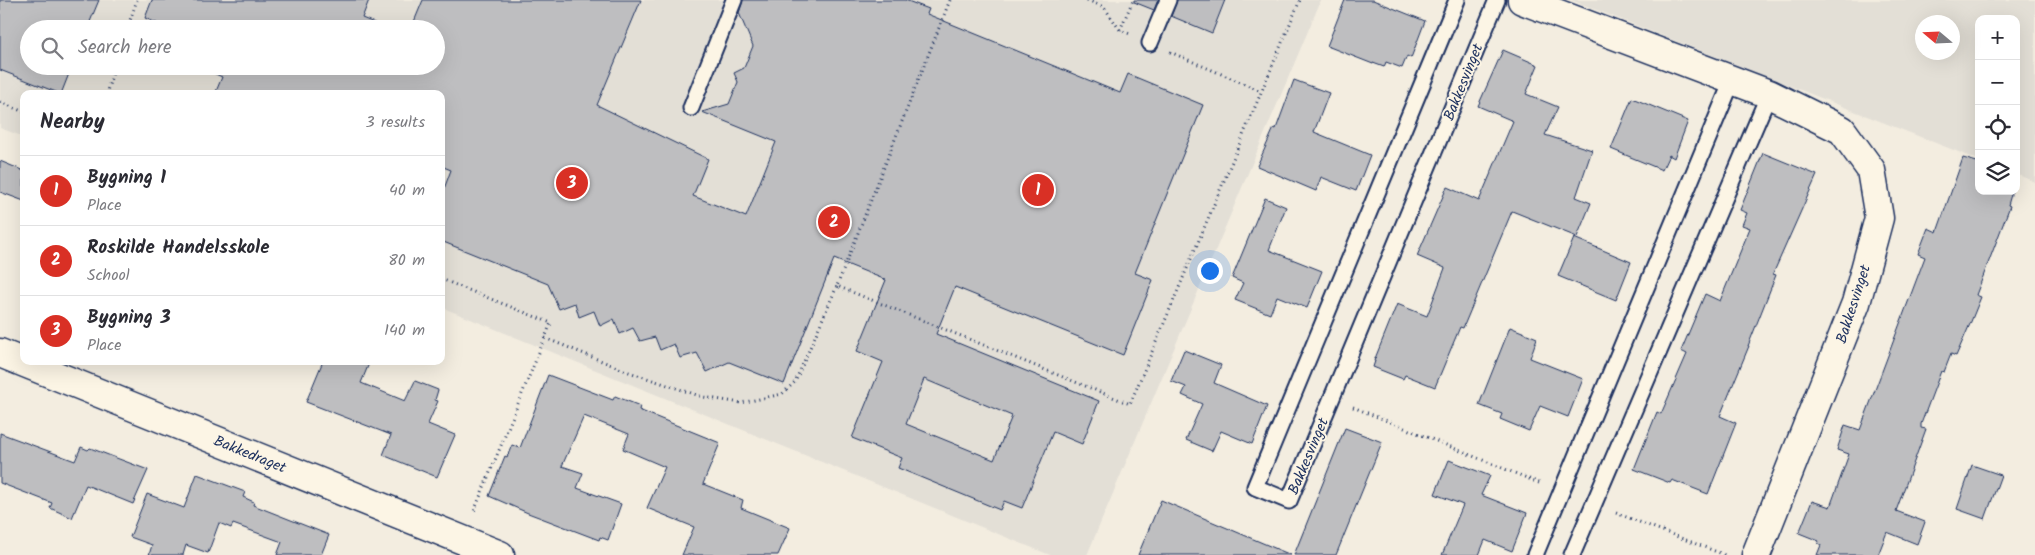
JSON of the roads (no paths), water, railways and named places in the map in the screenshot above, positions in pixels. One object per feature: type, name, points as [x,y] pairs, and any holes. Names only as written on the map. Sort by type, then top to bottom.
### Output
[{"type":"street","name":"Bakkesvinget","points":[[1522,0],[1769,94],[1842,130],[1871,170],[1878,218],[1856,303],[1756,555]]},
{"type":"street","name":"Bakkedraget","points":[[0,353],[20,361]]},
{"type":"street","name":"Bakkedraget","points":[[30,365],[500,555]]},
{"type":"lane","points":[[690,108],[734,0]]},
{"type":"lane","points":[[1150,43],[1168,0]]},
{"type":"lane","name":"Bakkesvinget","points":[[1457,0],[1255,487],[1290,502],[1497,0]]},
{"type":"lane","points":[[1535,555],[1732,81]]},
{"type":"lane","points":[[1572,555],[1769,94]]},
{"type":"place","name":"Bygning 3","points":[[572,183]]},
{"type":"place","name":"Bygning 1","points":[[1038,190]]},
{"type":"place","name":"Roskilde Handelsskole","points":[[834,222]]}]
